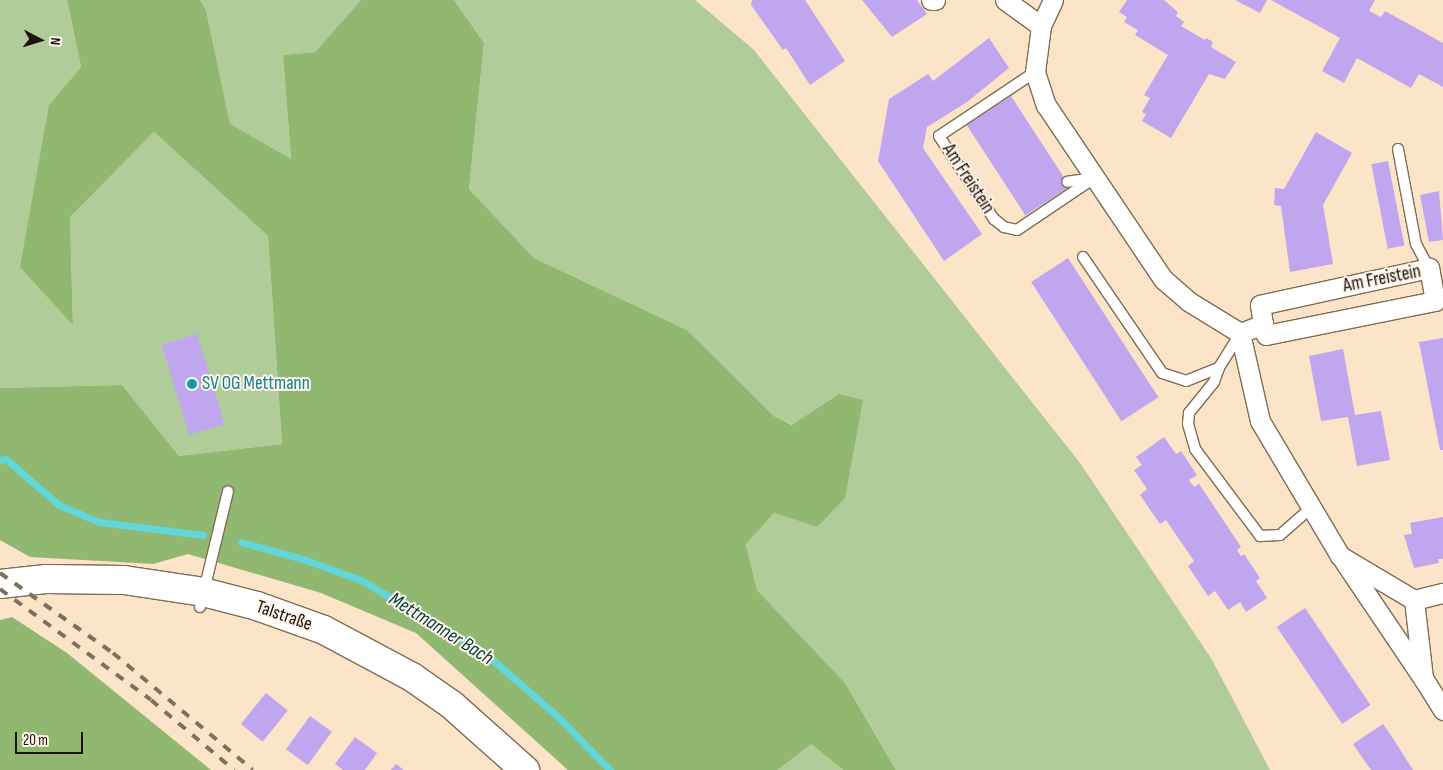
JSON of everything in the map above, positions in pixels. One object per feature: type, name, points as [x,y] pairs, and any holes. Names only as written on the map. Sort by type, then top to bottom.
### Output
[{"type":"main road","name":"Talstraße","points":[[0,584],[46,579],[124,580],[202,600],[265,609],[324,630],[367,651],[452,704],[525,770]]},
{"type":"street","points":[[1005,0],[1041,26]]},
{"type":"street","points":[[1053,0],[1041,26],[1034,72],[1046,105],[1163,279],[1188,301],[1240,333],[1260,421],[1340,556],[1443,710]]},
{"type":"street","name":"Am Freistein","points":[[1428,268],[1435,301],[1266,335],[1263,324],[1260,305],[1428,268]]},
{"type":"street","points":[[1240,333],[1263,324]]},
{"type":"street","points":[[1340,556],[1414,600],[1443,593]]},
{"type":"street","points":[[1414,600],[1423,678]]},
{"type":"lane","name":"Am Freistein","points":[[1034,72],[939,136],[994,219],[1004,227],[1017,230],[1094,178]]},
{"type":"lane","points":[[1398,149],[1416,244],[1428,268]]},
{"type":"lane","points":[[1067,182],[1094,178]]},
{"type":"lane","points":[[1083,257],[1162,373],[1186,381],[1218,368]]},
{"type":"lane","points":[[1240,333],[1218,368],[1214,382],[1190,413],[1188,424],[1195,449],[1260,536],[1280,535],[1311,508]]},
{"type":"lane","points":[[202,600],[228,491]]},
{"type":"green space","points":[[0,0],[67,0],[81,67],[49,105],[73,324],[70,217],[154,132],[268,236],[282,444],[179,456],[122,385],[0,388]]},
{"type":"green space","points":[[67,0],[200,0],[206,10],[230,124],[291,159],[283,55],[315,52],[361,0],[454,0],[484,43],[469,189],[534,258],[687,330],[774,416],[792,425],[839,394],[863,400],[845,498],[817,527],[774,513],[746,544],[757,590],[845,683],[896,770],[843,770],[811,744],[778,770],[568,770],[416,633],[321,593],[188,554],[153,564],[30,557],[0,540],[0,388],[122,385],[179,456],[282,444],[268,236],[154,132],[70,217],[73,325],[20,267],[49,105],[81,67]]},
{"type":"green space","points":[[200,0],[361,0],[315,52],[283,55],[291,160],[230,125],[206,10]]},
{"type":"green space","points":[[454,0],[695,0],[754,50],[1080,463],[1211,658],[1270,770],[896,770],[845,683],[757,590],[746,543],[774,513],[817,527],[839,394],[793,425],[774,416],[687,330],[534,258],[469,189],[484,43]]},
{"type":"green space","points":[[12,617],[67,653],[211,770],[0,770],[0,620]]},
{"type":"green space","points":[[811,744],[843,770],[778,770]]},
{"type":"building","points":[[752,0],[805,0],[845,61],[810,85],[786,48],[783,50],[751,5]]},
{"type":"building","points":[[862,0],[917,0],[927,14],[892,37]]},
{"type":"building","points":[[1127,0],[1164,0],[1178,12],[1176,16],[1184,22],[1181,26],[1205,40],[1206,38],[1213,42],[1211,47],[1236,62],[1225,79],[1209,74],[1171,138],[1142,121],[1146,114],[1142,112],[1150,98],[1144,95],[1168,55],[1135,35],[1138,30],[1124,22],[1127,17],[1119,12]]},
{"type":"building","points":[[1235,0],[1267,0],[1260,13]]},
{"type":"building","points":[[1271,0],[1375,0],[1369,11],[1381,17],[1385,11],[1443,43],[1443,87],[1419,74],[1411,88],[1357,58],[1344,83],[1322,71],[1340,38]]},
{"type":"building","points":[[989,38],[1009,68],[967,102],[927,127],[923,148],[982,234],[944,261],[878,161],[889,99],[928,74],[933,81]]},
{"type":"building","points":[[1011,96],[1070,187],[1025,215],[967,125]]},
{"type":"building","points":[[1316,132],[1352,153],[1323,205],[1333,264],[1290,272],[1281,206],[1274,205],[1275,188],[1284,189]]},
{"type":"building","points":[[1388,161],[1404,245],[1388,249],[1371,164]]},
{"type":"building","points":[[1439,191],[1443,240],[1429,242],[1420,195]]},
{"type":"building","points":[[1068,258],[1158,397],[1122,421],[1031,282]]},
{"type":"building","name":"SV OG Mettmann","points":[[197,334],[224,424],[189,435],[162,345]]},
{"type":"building","points":[[1443,338],[1443,450],[1440,450],[1419,342]]},
{"type":"building","points":[[1343,349],[1355,415],[1381,411],[1390,460],[1357,466],[1348,417],[1321,421],[1309,356]]},
{"type":"building","points":[[1164,437],[1176,454],[1181,451],[1197,475],[1189,480],[1194,487],[1199,484],[1241,547],[1237,550],[1241,556],[1244,554],[1260,578],[1256,581],[1267,598],[1246,612],[1240,602],[1228,610],[1215,591],[1208,596],[1188,566],[1194,561],[1166,520],[1160,524],[1140,495],[1147,489],[1134,470],[1142,465],[1136,457]]},
{"type":"building","points":[[1443,517],[1443,559],[1438,559],[1439,563],[1414,568],[1404,535],[1412,534],[1410,523]]},
{"type":"building","points":[[1305,608],[1370,705],[1342,724],[1277,627]]},
{"type":"building","points":[[266,693],[288,711],[263,742],[241,724]]},
{"type":"building","points":[[310,716],[332,732],[308,765],[286,749]]},
{"type":"building","points":[[1383,724],[1413,770],[1371,770],[1353,744]]},
{"type":"building","points":[[355,737],[377,753],[365,770],[343,770],[335,764]]},
{"type":"building","points":[[396,764],[404,770],[391,770]]},
{"type":"waterway","name":"Mettmanner Bach","points":[[0,460],[6,459],[59,505],[99,522],[203,535]]},
{"type":"waterway","name":"Mettmanner Bach","points":[[241,542],[306,560],[361,580],[485,653],[557,716],[610,770]]},
{"type":"railway","points":[[0,573],[113,653],[253,770]]},
{"type":"railway","points":[[0,589],[151,700],[234,770]]},
{"type":"place","name":"SV OG Mettmann","points":[[192,384]]}]
